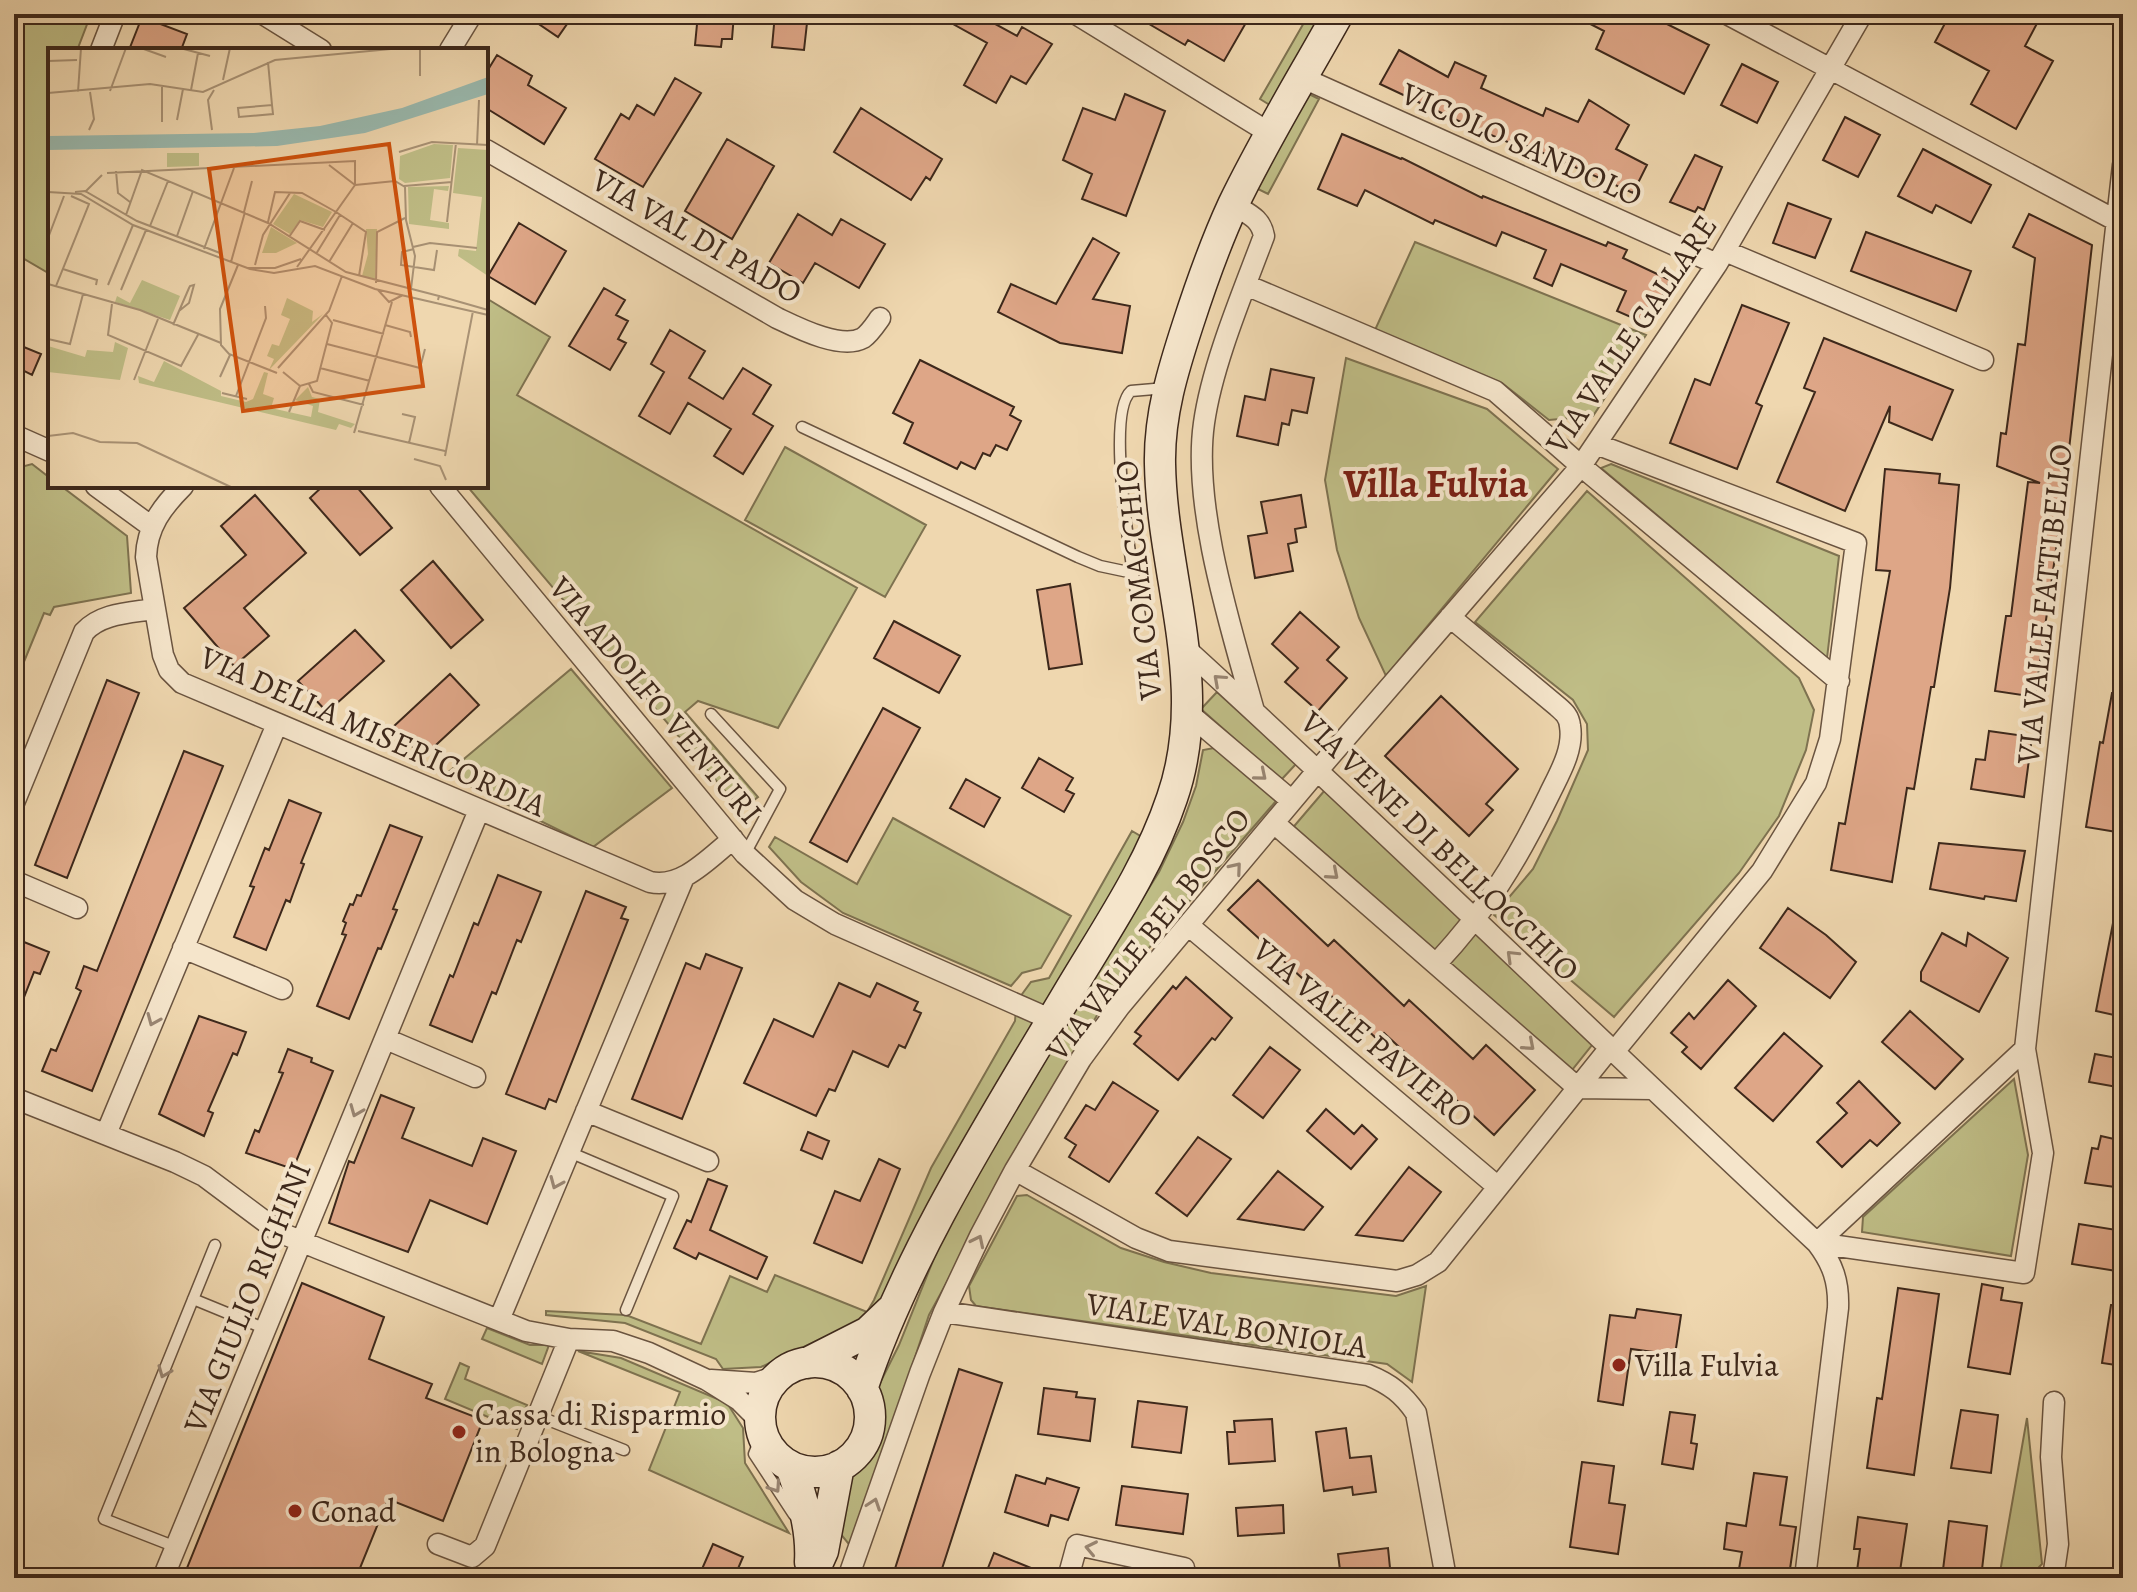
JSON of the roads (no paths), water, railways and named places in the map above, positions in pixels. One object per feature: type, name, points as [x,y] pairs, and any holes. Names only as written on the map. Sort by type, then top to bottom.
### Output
[{"type":"main road","name":"VIA COMACCHIO","points":[[862,1389],[900,1296],[977,1146],[1132,886],[1157,836],[1179,776],[1188,713],[1185,648],[1161,488],[1161,438],[1168,388],[1202,281],[1234,205],[1338,14]]},
{"type":"main road","name":"VIA COMACCHIO","points":[[777,1376],[788,1368],[807,1363],[868,1332],[886,1317],[900,1296]]},
{"type":"main road","points":[[777,1376],[763,1396],[760,1408],[762,1428],[774,1454],[791,1467],[815,1472],[839,1466],[850,1460],[863,1445],[871,1420],[869,1402],[857,1379],[841,1367],[827,1362],[807,1363]]},
{"type":"main road","points":[[810,1578],[823,1551],[839,1466]]},
{"type":"main road","points":[[791,1467],[803,1498],[809,1537],[810,1578]]},
{"type":"street","points":[[102,48],[115,14]]},
{"type":"street","points":[[263,14],[318,48]]},
{"type":"street","points":[[451,48],[472,14]]},
{"type":"street","points":[[1076,14],[1271,134]]},
{"type":"street","points":[[1727,14],[2117,221]]},
{"type":"street","name":"VIA VALLE GALLARE","points":[[1318,770],[1581,466],[1721,258],[1862,14]]},
{"type":"street","name":"VICOLO SANDOLO","points":[[1303,78],[1721,258],[1983,360]]},
{"type":"street","name":"VIA VAL DI PADO","points":[[488,151],[802,330],[822,337],[856,340],[870,331],[880,318]]},
{"type":"street","name":"VIA VALLE FATTIBELLO","points":[[1817,1243],[2024,1273],[2043,1153],[2025,1049],[2123,165]]},
{"type":"street","points":[[1234,205],[1262,225],[1264,236],[1207,402],[1202,456],[1205,501],[1216,560],[1254,711]]},
{"type":"street","points":[[1246,285],[1495,391],[1839,681]]},
{"type":"street","points":[[14,435],[48,450]]},
{"type":"street","name":"VIALE VAL BONIOLA","points":[[1015,1170],[1136,1238],[1169,1251],[1397,1281],[1417,1275],[1438,1262],[1578,1088],[1762,871],[1797,817],[1824,762],[1839,681],[1856,543],[1596,444]]},
{"type":"street","points":[[99,488],[152,527]]},
{"type":"street","name":"VIA DELLA MISERICORDIA","points":[[181,488],[158,514],[152,527],[147,542],[146,566],[163,655],[175,677],[194,689],[650,882],[662,884],[684,877]]},
{"type":"street","name":"VIA ADOLFO VENTURI","points":[[442,488],[739,846]]},
{"type":"street","points":[[14,803],[84,632],[91,625],[111,616],[154,609]]},
{"type":"street","points":[[1436,964],[1476,921],[1520,854],[1570,748],[1571,729],[1568,716],[1450,617]]},
{"type":"street","name":"VIA VENE DI BELLOCCHIO","points":[[1185,648],[1817,1243]]},
{"type":"street","points":[[1188,713],[1292,801]]},
{"type":"street","points":[[106,1134],[277,724]]},
{"type":"street","name":"VIA VALLE BEL BOSCO","points":[[944,1312],[1015,1170],[1081,1059],[1318,770]]},
{"type":"street","name":"VIA GIULIO RIGHINI","points":[[163,1578],[479,810]]},
{"type":"street","points":[[1274,823],[1578,1088],[1652,1089]]},
{"type":"street","points":[[499,1320],[684,877],[739,846],[795,900],[835,924],[1052,1020]]},
{"type":"street","points":[[14,881],[77,908]]},
{"type":"street","name":"VIA VALLE PAVIERO","points":[[1188,925],[1498,1187]]},
{"type":"street","points":[[183,948],[282,989]]},
{"type":"street","points":[[386,1039],[475,1077]]},
{"type":"street","points":[[1805,1578],[1839,1290],[1835,1271],[1817,1243],[2025,1049]]},
{"type":"street","points":[[14,1098],[204,1176],[279,1232],[302,1242],[526,1331],[569,1339],[596,1338],[631,1346],[707,1380],[739,1400],[762,1428]]},
{"type":"street","points":[[586,1111],[708,1161]]},
{"type":"street","points":[[848,1578],[944,1312]]},
{"type":"street","name":"VIALE VAL BONIOLA","points":[[944,1312],[1368,1375],[1388,1383],[1404,1396],[1416,1413],[1446,1578]]},
{"type":"street","points":[[438,1544],[472,1557],[485,1546],[569,1339]]},
{"type":"street","points":[[707,1380],[756,1383],[777,1376]]},
{"type":"street","points":[[2053,1578],[2058,1544],[2051,1457],[2054,1402]]},
{"type":"street","points":[[1068,1578],[1077,1545],[1184,1568],[1185,1578]]},
{"type":"lane","name":"VIA COMACCHIO","points":[[1140,617],[1122,481],[1122,403],[1131,391],[1168,388]]},
{"type":"lane","name":"VIA COMACCHIO","points":[[802,427],[1078,557],[1100,566],[1133,573]]},
{"type":"lane","name":"VIA ADOLFO VENTURI","points":[[711,714],[780,789],[739,846]]},
{"type":"lane","points":[[569,1152],[673,1196],[626,1310]]},
{"type":"lane","points":[[176,1547],[104,1519],[215,1245]]},
{"type":"lane","points":[[193,1299],[266,1329]]},
{"type":"lane","points":[[538,1416],[624,1450]]},
{"type":"lane","points":[[762,1428],[754,1454],[809,1537]]},
{"type":"place","name":"Villa Fulvia","points":[[1619,1365]]},
{"type":"place","name":"Cassa di Risparmio in Bologna","points":[[459,1432]]},
{"type":"place","name":"Conad","points":[[295,1511]]},
{"type":"district","name":"Villa Fulvia","points":[[1436,483]]}]
